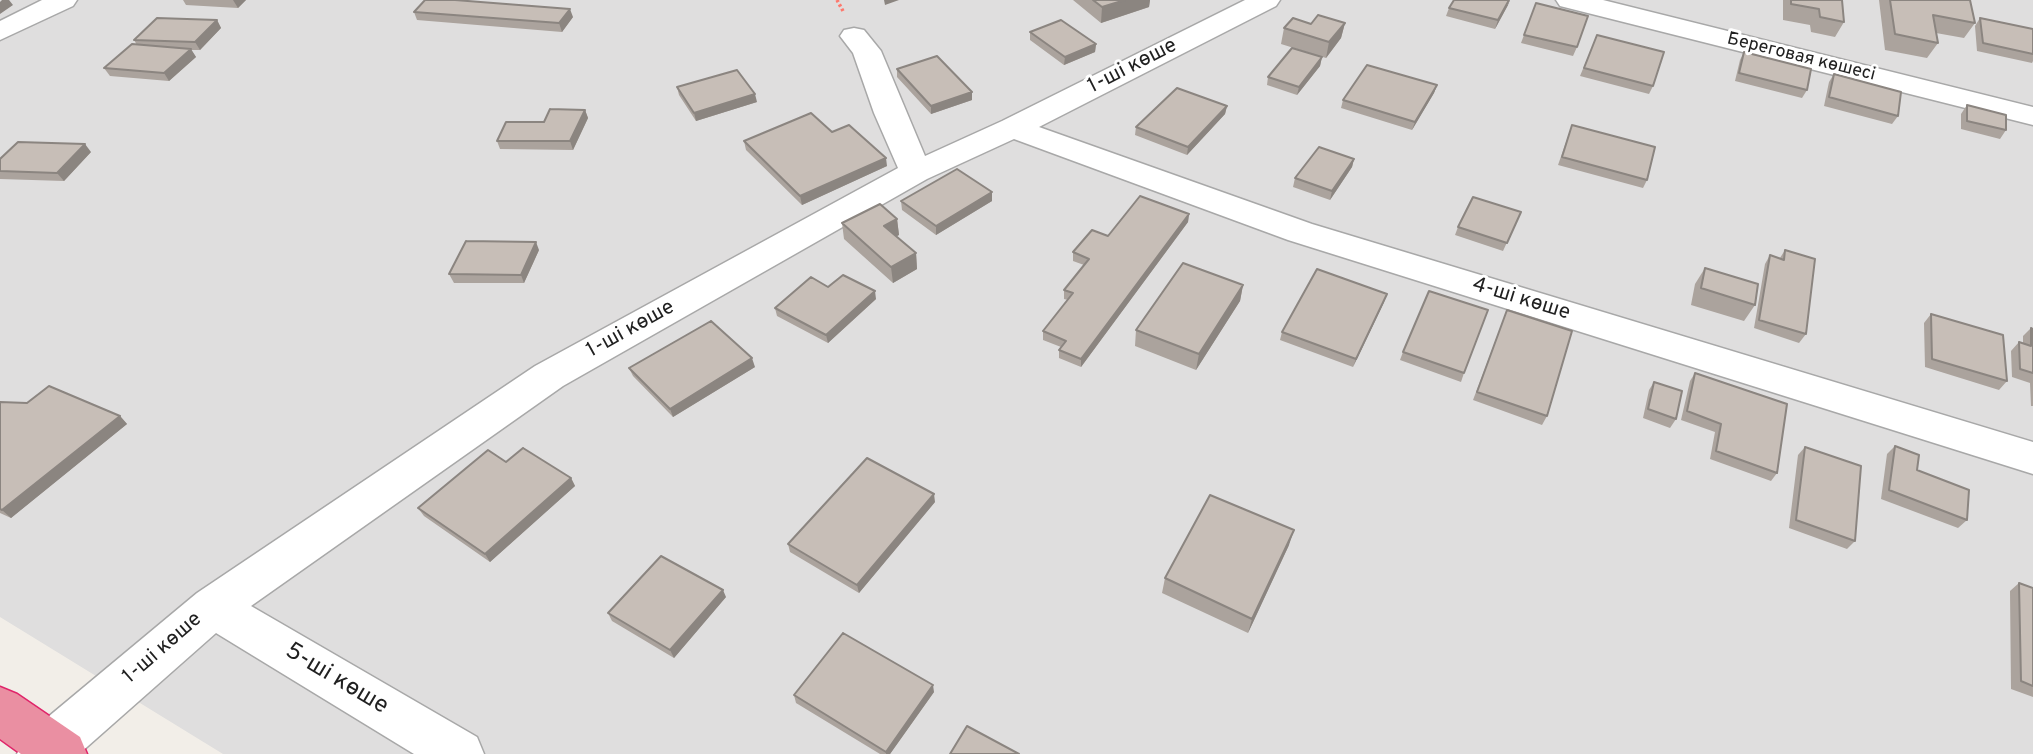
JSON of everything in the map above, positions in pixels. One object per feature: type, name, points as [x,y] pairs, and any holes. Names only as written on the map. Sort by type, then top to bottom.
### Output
[{"type":"highway","points":[[0,709],[51,752]]},
{"type":"street","points":[[0,32],[63,0]]},
{"type":"street","name":"1-ші көше","points":[[51,752],[213,607],[549,376],[916,172],[1013,128],[1266,0]]},
{"type":"street","name":"Береговая көшесі","points":[[1570,0],[2033,116]]},
{"type":"street","points":[[854,36],[867,51],[889,113],[916,172]]},
{"type":"street","name":"4-шi көше","points":[[1013,128],[1300,232],[2033,458]]},
{"type":"street","name":"5-шi көше","points":[[213,607],[459,754]]},
{"type":"shaded area","points":[[0,0],[2033,0],[2033,754],[223,754],[0,617]]},
{"type":"building","points":[[425,0],[570,9],[559,23],[414,12]]},
{"type":"building","points":[[1093,0],[1125,0],[1102,7]]},
{"type":"building","points":[[1454,0],[1509,0],[1498,20],[1449,8]]},
{"type":"building","points":[[1791,0],[1842,0],[1844,22],[1820,17],[1819,9],[1791,4]]},
{"type":"building","points":[[1890,0],[1970,0],[1975,23],[1933,15],[1938,43],[1895,34]]},
{"type":"building","points":[[1536,3],[1588,16],[1577,47],[1524,35]]},
{"type":"building","points":[[1318,15],[1345,23],[1329,42],[1284,28],[1293,18],[1311,24]]},
{"type":"building","points":[[157,18],[217,20],[195,42],[134,40]]},
{"type":"building","points":[[1980,18],[2033,29],[2033,54],[1983,43]]},
{"type":"building","points":[[1061,20],[1096,44],[1065,57],[1030,32]]},
{"type":"building","points":[[1597,35],[1664,52],[1653,86],[1584,68]]},
{"type":"building","points":[[132,44],[191,49],[164,73],[104,68]]},
{"type":"building","points":[[1292,48],[1322,57],[1299,87],[1268,77]]},
{"type":"building","points":[[1744,52],[1811,69],[1807,90],[1739,73]]},
{"type":"building","points":[[937,56],[972,92],[931,106],[897,69]]},
{"type":"building","points":[[1367,65],[1437,85],[1415,122],[1343,100]]},
{"type":"building","points":[[737,70],[755,94],[694,113],[677,87]]},
{"type":"building","points":[[1834,74],[1901,92],[1898,116],[1829,97]]},
{"type":"building","points":[[1177,88],[1227,106],[1188,147],[1136,127]]},
{"type":"building","points":[[1967,105],[2006,115],[2006,130],[1967,121]]},
{"type":"building","points":[[550,109],[585,110],[570,141],[497,141],[506,122],[544,122]]},
{"type":"building","points":[[811,113],[832,132],[849,125],[886,158],[800,196],[744,141]]},
{"type":"building","points":[[1572,125],[1655,147],[1647,180],[1562,157]]},
{"type":"building","points":[[18,142],[85,144],[57,173],[0,171],[0,159]]},
{"type":"building","points":[[1319,147],[1354,159],[1332,191],[1295,178]]},
{"type":"building","points":[[957,169],[992,192],[936,226],[901,201]]},
{"type":"building","points":[[1140,196],[1189,214],[1081,359],[1059,350],[1066,341],[1043,331],[1073,293],[1064,290],[1089,259],[1073,252],[1092,230],[1108,236]]},
{"type":"building","points":[[1473,197],[1521,212],[1507,243],[1458,227]]},
{"type":"building","points":[[880,204],[897,219],[884,226],[916,253],[891,267],[842,223]]},
{"type":"building","points":[[466,241],[536,242],[521,275],[449,274]]},
{"type":"building","points":[[1785,250],[1815,259],[1806,334],[1759,320],[1770,255],[1784,260]]},
{"type":"building","points":[[1183,263],[1243,285],[1199,354],[1136,330]]},
{"type":"building","points":[[1705,268],[1758,284],[1755,305],[1701,288]]},
{"type":"building","points":[[1317,269],[1387,294],[1356,359],[1282,332]]},
{"type":"building","points":[[843,275],[875,291],[826,335],[775,308],[811,277],[828,287]]},
{"type":"building","points":[[1429,291],[1488,310],[1464,373],[1403,352]]},
{"type":"building","points":[[1507,310],[1572,331],[1547,416],[1477,392]]},
{"type":"building","points":[[1931,314],[2003,335],[2007,381],[1932,359]]},
{"type":"building","points":[[711,321],[752,358],[670,409],[629,368]]},
{"type":"building","points":[[2031,328],[2033,373],[2020,369],[2019,342],[2031,346]]},
{"type":"building","points":[[1695,373],[1787,404],[1777,473],[1716,451],[1721,424],[1687,411]]},
{"type":"building","points":[[1654,382],[1682,391],[1676,419],[1648,409]]},
{"type":"building","points":[[49,386],[120,416],[2,510],[0,402],[27,403]]},
{"type":"building","points":[[1895,446],[1919,455],[1917,470],[1969,490],[1967,520],[1889,490]]},
{"type":"building","points":[[1805,447],[1861,466],[1855,541],[1796,520]]},
{"type":"building","points":[[523,448],[571,478],[485,554],[418,508],[488,450],[506,462]]},
{"type":"building","points":[[867,458],[934,494],[857,585],[788,544]]},
{"type":"building","points":[[1210,495],[1294,530],[1252,619],[1165,578]]},
{"type":"building","points":[[661,556],[723,590],[670,650],[608,613]]},
{"type":"building","points":[[2019,583],[2033,588],[2033,686],[2021,681]]},
{"type":"building","points":[[843,633],[933,685],[886,752],[794,695]]},
{"type":"building","points":[[967,726],[1019,754],[950,754]]}]
